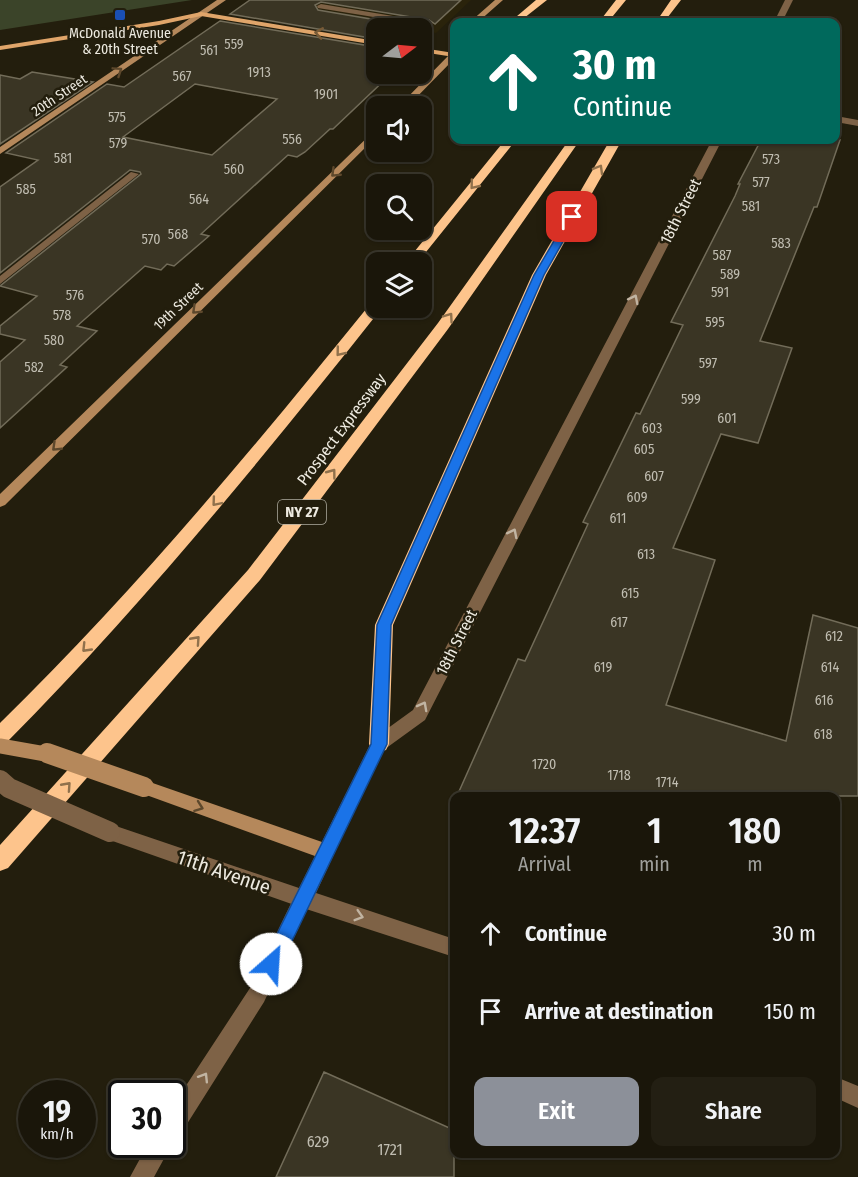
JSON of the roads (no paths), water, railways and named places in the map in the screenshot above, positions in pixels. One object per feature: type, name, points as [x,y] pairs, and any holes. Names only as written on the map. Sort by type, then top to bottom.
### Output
[{"type":"highway","points":[[519,18],[542,0]]},
{"type":"highway","points":[[606,18],[621,0]]},
{"type":"highway","points":[[663,18],[676,0]]},
{"type":"highway","points":[[420,252],[507,144]]},
{"type":"highway","name":"Prospect Expressway","points":[[0,861],[255,575],[443,326],[571,144]]},
{"type":"highway","points":[[379,744],[384,625],[539,275],[614,144]]},
{"type":"highway","points":[[0,736],[145,586],[366,318]]},
{"type":"main road","name":"20th Street","points":[[0,151],[222,0]]},
{"type":"main road","points":[[479,18],[499,0]]},
{"type":"main road","points":[[0,48],[159,23],[201,14],[366,41]]},
{"type":"main road","points":[[432,52],[450,54]]},
{"type":"main road","points":[[413,96],[450,59]]},
{"type":"main road","name":"19th Street","points":[[0,502],[366,142]]},
{"type":"main road","name":"18th Street","points":[[326,852],[379,744]]},
{"type":"main road","points":[[0,746],[46,753],[326,852]]},
{"type":"street","points":[[779,18],[789,0]]},
{"type":"street","points":[[321,6],[393,18]]},
{"type":"street","points":[[840,120],[858,123]]},
{"type":"street","name":"18th Street","points":[[379,744],[418,715],[715,144]]},
{"type":"street","points":[[0,281],[134,174]]},
{"type":"street","name":"11th Avenue","points":[[0,780],[9,788],[110,832],[303,899],[450,947]]},
{"type":"street","name":"18th Street","points":[[186,1105],[257,995],[326,852]]},
{"type":"street","points":[[840,1089],[858,1096]]},
{"type":"street","points":[[141,1177],[153,1158]]},
{"type":"place","name":"McDonald Avenue & 20th Street","points":[[120,15]]}]
